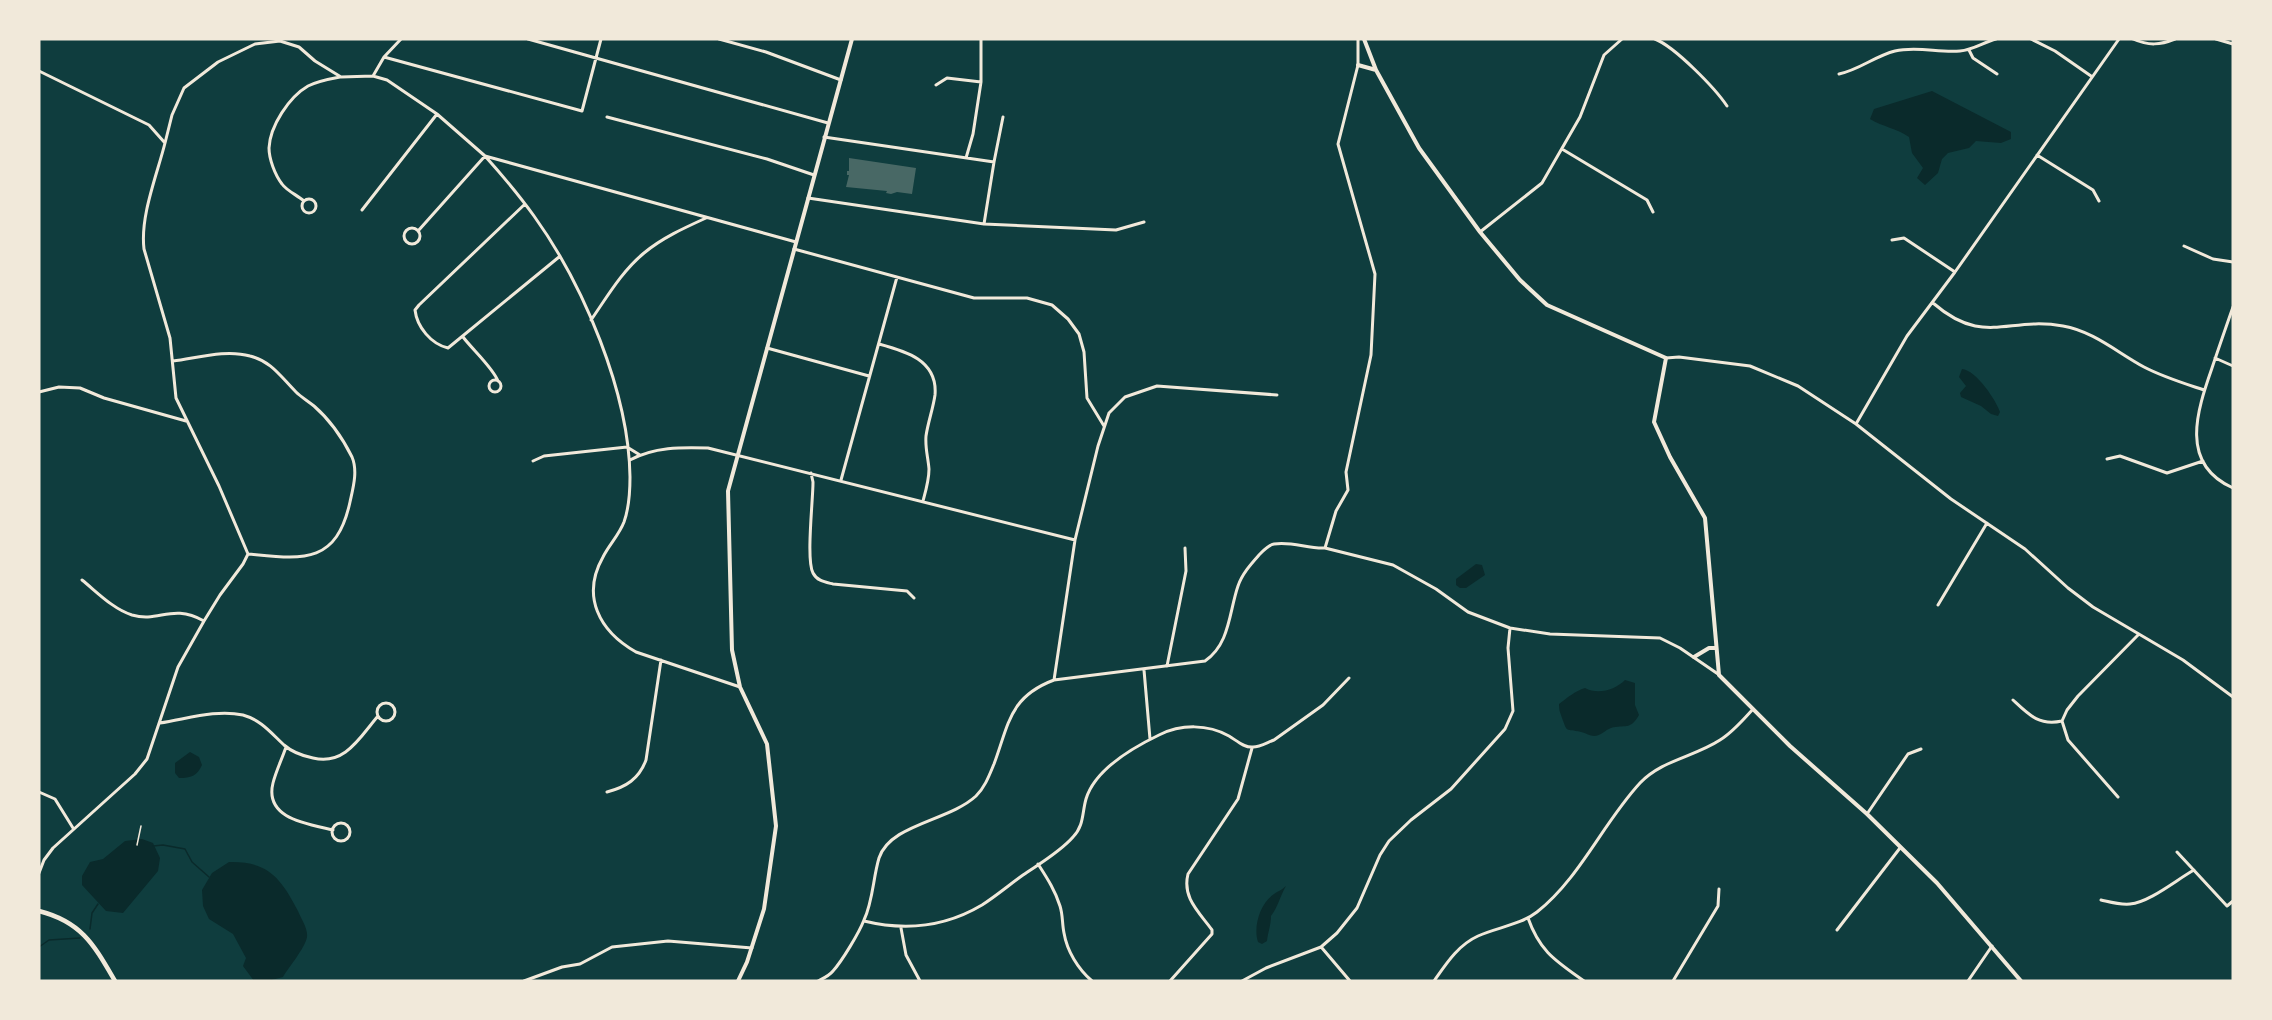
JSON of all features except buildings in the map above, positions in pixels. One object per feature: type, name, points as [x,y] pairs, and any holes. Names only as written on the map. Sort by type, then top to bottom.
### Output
[{"type":"main road","points":[[738,981],[752,948],[764,909],[776,826],[767,744],[740,687],[732,650],[728,491],[852,39]]},
{"type":"main road","points":[[1364,39],[1376,70],[1419,148],[1480,232],[1520,280],[1548,306],[1666,358],[1654,422],[1670,456],[1705,518],[1719,675],[1790,746],[1867,814],[1937,883],[2021,981]]},
{"type":"main road","points":[[1358,65],[1376,70]]},
{"type":"main road","points":[[1694,657],[1709,648],[1716,648]]},
{"type":"main road","points":[[39,911],[57,916],[71,924],[91,941],[116,981]]},
{"type":"street","points":[[373,76],[384,57],[401,39]]},
{"type":"street","points":[[528,39],[828,123]]},
{"type":"street","points":[[384,57],[582,111],[601,39]]},
{"type":"street","points":[[719,39],[766,52],[841,80]]},
{"type":"street","points":[[966,158],[973,134],[981,82],[981,39]]},
{"type":"street","points":[[1325,548],[1336,511],[1348,490],[1346,472],[1371,355],[1375,274],[1338,144],[1358,65],[1358,39]]},
{"type":"street","points":[[1480,232],[1542,183],[1580,117],[1604,55],[1622,39]]},
{"type":"street","points":[[1655,39],[1661,41],[1689,66],[1719,94],[1728,106]]},
{"type":"street","points":[[1839,74],[1850,72],[1876,57],[1905,49],[1969,50],[1996,39]]},
{"type":"street","points":[[2031,39],[2055,51],[2091,76]]},
{"type":"street","points":[[1856,424],[1907,336],[1933,303],[2119,39]]},
{"type":"street","points":[[2133,39],[2146,45],[2157,45],[2175,39]]},
{"type":"street","points":[[2216,39],[2233,44]]},
{"type":"street","points":[[39,873],[44,860],[53,848],[135,774],[147,759],[178,667],[220,595],[248,554],[219,486],[176,398],[170,338],[148,268],[143,237],[172,115],[184,88],[218,62],[255,44],[280,41],[299,46],[315,61],[341,77]]},
{"type":"street","points":[[1969,50],[1973,58],[1996,74]]},
{"type":"street","points":[[39,71],[149,125],[165,143]]},
{"type":"street","points":[[304,201],[302,206],[304,212],[313,212],[314,202],[304,201],[283,186],[276,174],[270,154],[271,138],[280,117],[295,95],[318,82],[341,77],[373,76],[387,80],[436,114],[485,156],[525,204],[576,285],[615,384],[630,460],[629,497],[620,531],[602,559],[595,575],[596,610],[609,633],[636,652],[740,687]]},
{"type":"street","points":[[936,85],[947,78],[981,82]]},
{"type":"street","points":[[362,210],[436,114]]},
{"type":"street","points":[[607,117],[767,159],[814,175]]},
{"type":"street","points":[[984,224],[1003,117]]},
{"type":"street","points":[[824,137],[994,162]]},
{"type":"street","points":[[1562,149],[1647,200],[1653,212]]},
{"type":"street","points":[[2037,155],[2092,190],[2099,201]]},
{"type":"street","points":[[485,156],[796,242]]},
{"type":"street","points":[[418,231],[485,156]]},
{"type":"street","points":[[808,198],[984,224],[1116,230],[1144,222]]},
{"type":"street","points":[[525,204],[415,310],[423,330],[442,347],[448,348],[560,257]]},
{"type":"street","points":[[591,320],[627,269],[644,252],[670,235],[708,218]]},
{"type":"street","points":[[413,229],[418,231],[419,241],[415,244],[407,242],[405,236],[407,231],[413,229]]},
{"type":"street","points":[[1892,240],[1905,238],[1955,272]]},
{"type":"street","points":[[2184,246],[2213,259],[2233,262]]},
{"type":"street","points":[[794,249],[974,298],[1027,298],[1052,305],[1061,311],[1079,334],[1084,352],[1087,398],[1104,426]]},
{"type":"street","points":[[841,480],[897,277]]},
{"type":"street","points":[[1933,303],[1948,316],[1979,328],[2044,324],[2076,329],[2164,377],[2204,390]]},
{"type":"street","points":[[2233,307],[2204,390],[2195,434],[2203,461],[2220,480],[2233,488]]},
{"type":"street","points":[[463,337],[477,356],[494,372],[501,386],[500,390],[492,392],[489,384],[492,381],[498,381]]},
{"type":"street","points":[[879,344],[906,351],[917,357],[931,373],[934,382],[933,404],[927,430],[928,477],[923,501]]},
{"type":"street","points":[[767,348],[869,376]]},
{"type":"street","points":[[173,361],[235,353],[259,358],[274,368],[297,393],[324,415],[353,459],[354,478],[349,506],[341,530],[330,545],[309,556],[248,554]]},
{"type":"street","points":[[1666,358],[1732,363],[1761,370],[1798,386],[1856,424],[1952,500],[2025,549],[2093,607],[2183,660],[2233,697]]},
{"type":"street","points":[[2215,358],[2233,366]]},
{"type":"street","points":[[1054,680],[1075,540],[1109,413],[1125,397],[1157,386],[1277,395]]},
{"type":"street","points":[[39,392],[58,387],[80,388],[104,398],[186,421]]},
{"type":"street","points":[[533,461],[544,456],[627,447],[640,455]]},
{"type":"street","points":[[630,460],[640,455],[667,449],[708,448],[1075,540]]},
{"type":"street","points":[[2107,459],[2120,456],[2167,473],[2203,461]]},
{"type":"street","points":[[811,473],[813,482],[810,564],[816,578],[833,584],[907,591],[914,597]]},
{"type":"street","points":[[1938,605],[1987,523]]},
{"type":"street","points":[[818,981],[828,979],[864,921],[879,859],[887,844],[905,831],[952,813],[976,795],[986,784],[1009,720],[1019,702],[1040,685],[1054,680],[1205,661],[1214,655],[1225,636],[1239,584],[1253,561],[1271,544],[1293,543],[1325,548],[1393,565],[1436,589],[1468,612],[1510,628],[1550,634],[1660,638],[1694,657],[1719,675]]},
{"type":"street","points":[[1167,666],[1186,571],[1185,548]]},
{"type":"street","points":[[82,580],[117,608],[133,615],[154,616],[179,612],[192,614],[204,621]]},
{"type":"street","points":[[1242,981],[1266,968],[1322,947],[1337,933],[1357,908],[1380,855],[1389,841],[1411,820],[1451,789],[1505,729],[1513,711],[1508,648],[1510,628]]},
{"type":"street","points":[[2118,797],[2068,740],[2062,720],[2071,703],[2139,634]]},
{"type":"street","points":[[607,792],[628,784],[642,770],[646,760],[661,660]]},
{"type":"street","points":[[1144,670],[1150,739]]},
{"type":"street","points":[[864,921],[901,928],[943,921],[969,912],[993,898],[1064,846],[1079,829],[1087,796],[1099,775],[1107,766],[1150,739],[1175,730],[1208,727],[1252,748],[1274,740],[1323,705],[1349,678]]},
{"type":"street","points":[[2013,700],[2038,721],[2045,723],[2062,720]]},
{"type":"street","points":[[160,723],[221,713],[244,716],[264,725],[286,747],[307,757],[323,761],[332,760],[348,751],[378,716],[377,709],[382,704],[390,704],[394,709],[394,714],[390,719],[385,720],[378,716]]},
{"type":"street","points":[[1434,981],[1456,951],[1467,942],[1528,918],[1559,890],[1640,783],[1664,765],[1719,742],[1753,709]]},
{"type":"street","points":[[286,747],[273,784],[272,792],[276,807],[290,819],[333,830]]},
{"type":"street","points":[[1170,981],[1212,934],[1212,930],[1187,897],[1185,886],[1188,874],[1238,799],[1252,748]]},
{"type":"street","points":[[1867,814],[1908,754],[1921,748]]},
{"type":"street","points":[[39,792],[55,799],[73,828]]},
{"type":"street","points":[[341,823],[348,827],[350,833],[347,838],[339,840],[333,835],[333,830],[341,823]]},
{"type":"street","points":[[1837,930],[1900,848]]},
{"type":"street","points":[[2177,852],[2227,906],[2233,901]]},
{"type":"street","points":[[1038,864],[1061,908],[1066,943],[1071,954],[1085,975],[1092,981]]},
{"type":"street","points":[[2101,900],[2137,903],[2194,870]]},
{"type":"street","points":[[1673,981],[1718,906],[1719,889]]},
{"type":"street","points":[[1528,918],[1538,942],[1545,951],[1584,981]]},
{"type":"street","points":[[901,928],[906,955],[920,981]]},
{"type":"street","points":[[524,981],[562,967],[580,964],[612,947],[668,941],[752,948]]},
{"type":"street","points":[[1968,981],[1992,946]]},
{"type":"street","points":[[1322,947],[1350,981]]},
{"type":"path","points":[[137,845],[141,826]]},
{"type":"water","points":[[1932,91],[2011,132],[2011,139],[2001,143],[1976,141],[1969,148],[1948,153],[1942,159],[1938,173],[1925,185],[1917,178],[1923,168],[1912,153],[1909,137],[1870,119],[1874,109]]},
{"type":"water","points":[[1962,369],[1973,374],[1985,386],[1998,407],[2000,412],[1998,416],[1961,397],[1960,393],[1966,386],[1959,377]]},
{"type":"water","points":[[1476,564],[1482,565],[1485,575],[1466,588],[1456,585],[1456,579]]},
{"type":"water","points":[[1625,680],[1635,683],[1635,705],[1639,715],[1633,723],[1611,728],[1594,736],[1566,728],[1559,704],[1581,689],[1606,690]]},
{"type":"water","points":[[190,752],[199,757],[202,765],[193,776],[179,778],[175,773],[175,763]]},
{"type":"water","points":[[142,839],[153,843],[160,858],[158,871],[123,913],[106,911],[82,885],[82,876],[90,862],[103,859],[125,841]]},
{"type":"water","points":[[229,862],[254,865],[272,874],[286,889],[304,924],[307,934],[306,941],[283,977],[268,981],[254,981],[243,966],[246,958],[233,934],[209,919],[203,906],[202,890],[212,873]]},
{"type":"water","points":[[1286,886],[1271,916],[1267,941],[1262,944],[1258,942],[1256,929],[1261,909],[1269,898]]},
{"type":"waterway","points":[[153,846],[163,845],[185,849],[192,862],[209,877]]},
{"type":"waterway","points":[[90,929],[92,913],[98,904]]},
{"type":"waterway","points":[[39,947],[49,940],[80,938]]}]
